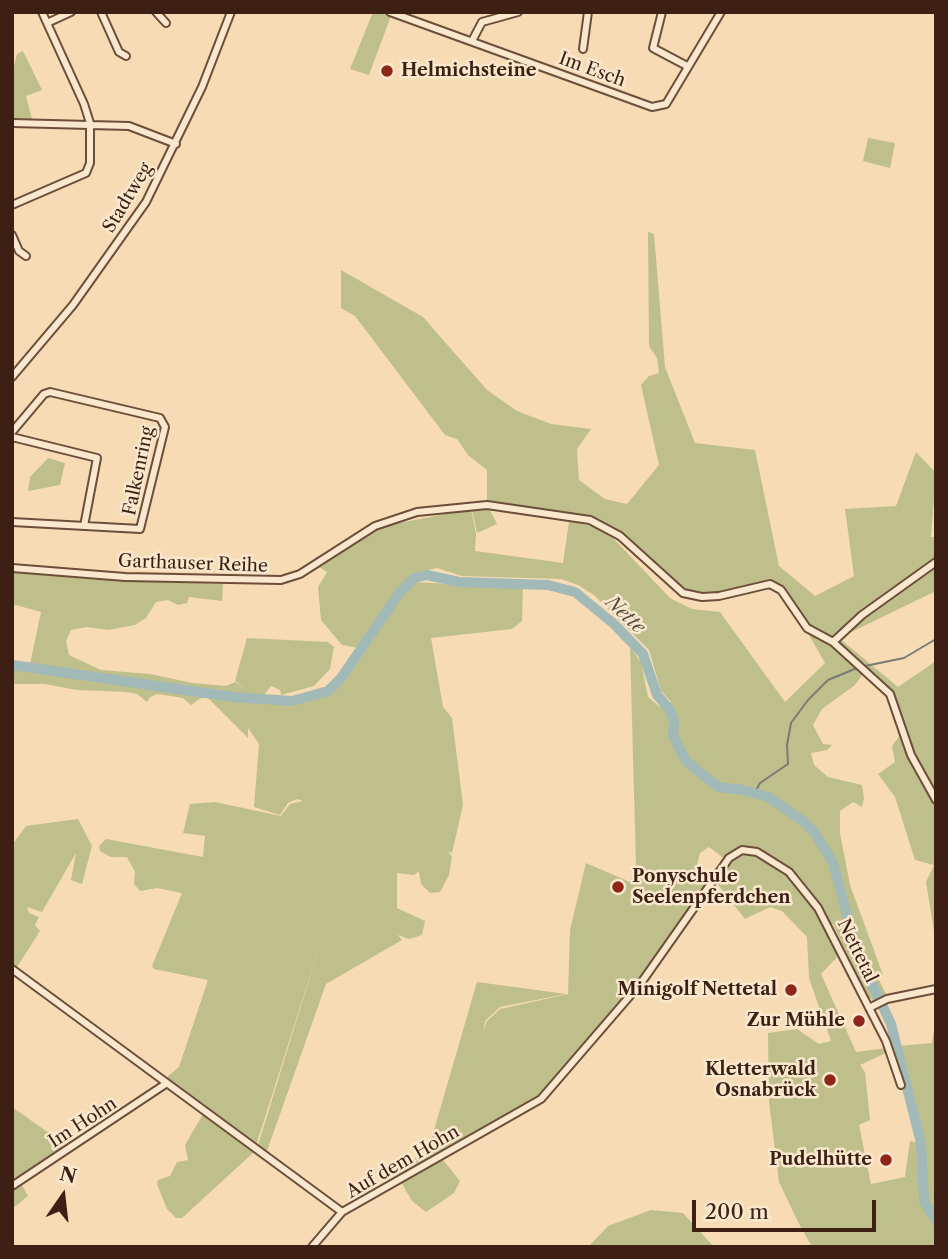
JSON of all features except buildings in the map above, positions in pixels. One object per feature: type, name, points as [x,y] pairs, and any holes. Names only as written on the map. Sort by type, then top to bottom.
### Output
[{"type":"street","points":[[12,205],[86,173],[90,163],[90,123],[42,12]]},
{"type":"street","points":[[47,23],[71,12]]},
{"type":"street","points":[[101,12],[119,52],[126,56]]},
{"type":"street","points":[[156,12],[166,23]]},
{"type":"street","name":"Stadtweg","points":[[12,377],[98,272],[146,202],[176,144],[231,12]]},
{"type":"street","name":"Im Esch","points":[[390,12],[652,107],[666,104],[687,66]]},
{"type":"street","points":[[472,41],[482,22],[519,12]]},
{"type":"street","points":[[583,49],[588,12]]},
{"type":"street","points":[[662,12],[653,48],[687,66],[721,12]]},
{"type":"street","points":[[12,123],[129,126],[176,144]]},
{"type":"street","points":[[12,235],[19,251],[26,256]]},
{"type":"street","name":"Falkenring","points":[[12,434],[44,394],[50,392],[164,421],[140,529],[12,522]]},
{"type":"street","points":[[12,434],[97,458],[84,526]]},
{"type":"street","name":"Garthauser Reihe","points":[[12,568],[125,577],[281,580],[300,574],[383,522],[416,512],[478,505],[500,506],[553,512],[600,523],[620,536],[674,587],[692,596],[719,596],[770,584],[777,587],[788,597],[807,628],[833,642],[881,684],[893,700],[911,755],[936,800]]},
{"type":"street","points":[[833,642],[862,615],[936,562]]},
{"type":"street","name":"Auf dem Hohn","points":[[12,969],[342,1212],[541,1099],[641,983],[730,858],[742,850],[757,852]]},
{"type":"street","name":"Nettetal","points":[[757,852],[789,872],[818,908],[886,1041],[901,1086]]},
{"type":"street","points":[[869,1009],[884,1000],[936,989]]},
{"type":"street","name":"Im Hohn","points":[[12,1186],[167,1083]]},
{"type":"street","points":[[312,1247],[342,1212]]},
{"type":"green space","points":[[373,12],[392,13],[369,75],[350,69]]},
{"type":"green space","points":[[23,51],[42,90],[26,96],[33,123],[12,123],[12,74],[17,54]]},
{"type":"green space","points":[[868,138],[895,143],[890,168],[863,161]]},
{"type":"green space","points":[[648,232],[654,234],[665,367],[695,443],[755,450],[779,566],[815,596],[854,576],[845,509],[896,506],[916,452],[936,473],[931,537],[936,537],[936,591],[839,638],[898,687],[936,661],[936,944],[926,882],[934,865],[915,860],[895,797],[878,774],[895,762],[892,746],[904,730],[893,700],[865,671],[855,685],[822,709],[813,725],[823,744],[832,745],[827,750],[811,753],[814,765],[828,777],[862,785],[864,798],[862,807],[853,802],[840,811],[840,833],[850,885],[883,975],[878,978],[887,996],[876,1002],[867,996],[833,924],[826,928],[840,954],[821,974],[856,1052],[887,1048],[888,1052],[860,1065],[865,1072],[870,1120],[859,1125],[871,1184],[905,1177],[910,1141],[921,1143],[923,1151],[899,1046],[932,1043],[936,1016],[936,1247],[812,1247],[779,1182],[769,1102],[768,1033],[797,1029],[819,1044],[831,1041],[809,978],[807,937],[782,911],[770,907],[745,919],[716,882],[730,863],[709,847],[700,853],[696,869],[709,879],[639,979],[540,1094],[439,1155],[460,1181],[454,1193],[426,1212],[412,1201],[397,1175],[409,1162],[428,1151],[477,982],[566,994],[500,1007],[485,1021],[483,1035],[486,1022],[500,1009],[568,994],[570,930],[586,863],[630,882],[636,865],[630,647],[641,662],[648,697],[660,707],[671,702],[661,691],[649,650],[594,595],[578,585],[561,579],[462,576],[437,568],[411,574],[358,648],[342,645],[321,620],[318,587],[327,572],[319,567],[384,526],[471,509],[476,534],[475,551],[563,563],[569,521],[592,526],[613,538],[670,598],[692,609],[720,612],[785,702],[825,663],[788,598],[770,584],[719,596],[683,593],[627,542],[600,523],[488,506],[497,524],[477,533],[471,506],[487,505],[487,470],[468,455],[457,439],[445,435],[355,316],[341,308],[341,270],[423,317],[487,390],[517,411],[551,424],[591,429],[577,449],[579,480],[605,499],[627,504],[659,465],[641,385],[649,376],[659,373],[657,358],[649,346]]},
{"type":"green space","points":[[48,458],[65,463],[60,485],[28,491],[30,477]]},
{"type":"green space","points":[[12,572],[124,581],[223,584],[222,601],[189,597],[187,603],[178,605],[168,600],[156,602],[146,618],[135,625],[108,630],[87,627],[71,630],[66,641],[69,655],[101,670],[150,674],[193,683],[226,686],[235,682],[245,689],[235,681],[247,638],[328,642],[334,647],[330,669],[314,686],[281,695],[280,690],[271,686],[264,695],[234,701],[280,704],[305,702],[322,696],[337,685],[409,585],[414,582],[523,588],[522,621],[512,629],[431,638],[443,707],[452,718],[463,805],[452,853],[448,851],[452,857],[449,875],[440,892],[430,893],[421,884],[419,871],[414,875],[397,873],[397,908],[425,921],[422,935],[409,939],[398,935],[402,940],[326,984],[267,1151],[258,1145],[321,941],[254,1152],[182,1218],[176,1218],[167,1209],[157,1184],[158,1180],[170,1176],[177,1162],[188,1160],[185,1145],[206,1109],[167,1077],[179,1067],[208,980],[154,969],[152,966],[182,893],[157,888],[140,891],[134,884],[135,872],[127,857],[111,857],[100,851],[99,846],[106,839],[203,857],[205,836],[183,833],[190,804],[215,802],[281,816],[290,804],[303,801],[297,799],[288,803],[280,815],[254,807],[259,744],[248,728],[248,738],[208,698],[201,698],[191,705],[183,698],[158,694],[150,697],[147,702],[137,694],[126,692],[77,690],[45,684],[12,684],[12,662],[30,664],[41,612],[12,604]]},
{"type":"green space","points":[[78,819],[92,846],[82,884],[71,880],[76,853],[42,912],[27,907],[29,913],[39,917],[35,925],[40,931],[17,967],[12,964],[12,845],[26,826]]},
{"type":"green space","points":[[12,1107],[56,1138],[64,1149],[19,1180],[28,1196],[12,1209]]},
{"type":"green space","points":[[651,1210],[683,1213],[714,1247],[588,1247],[608,1226]]},
{"type":"waterway","name":"Nette","points":[[12,665],[233,697],[292,701],[328,691],[341,678],[400,592],[414,578],[427,575],[459,582],[548,585],[575,592],[614,624],[643,654],[657,695],[669,709],[674,721],[673,736],[686,761],[718,787],[768,797],[803,821],[814,832],[833,863],[857,952],[891,1024],[921,1143],[924,1201],[936,1221]]},
{"type":"waterway","points":[[865,666],[904,658],[936,639]]},
{"type":"waterway","points":[[755,792],[760,783],[788,764],[787,745],[791,723],[808,700],[828,680],[857,668]]},
{"type":"place","name":"Helmichsteine","points":[[387,71]]},
{"type":"place","name":"Ponyschule Seelenpferdchen","points":[[618,887]]},
{"type":"place","name":"Minigolf Nettetal","points":[[791,990]]},
{"type":"place","name":"Zur Mühle","points":[[859,1021]]},
{"type":"place","name":"Kletterwald Osnabrück","points":[[830,1080]]},
{"type":"place","name":"Pudelhütte","points":[[886,1160]]}]
